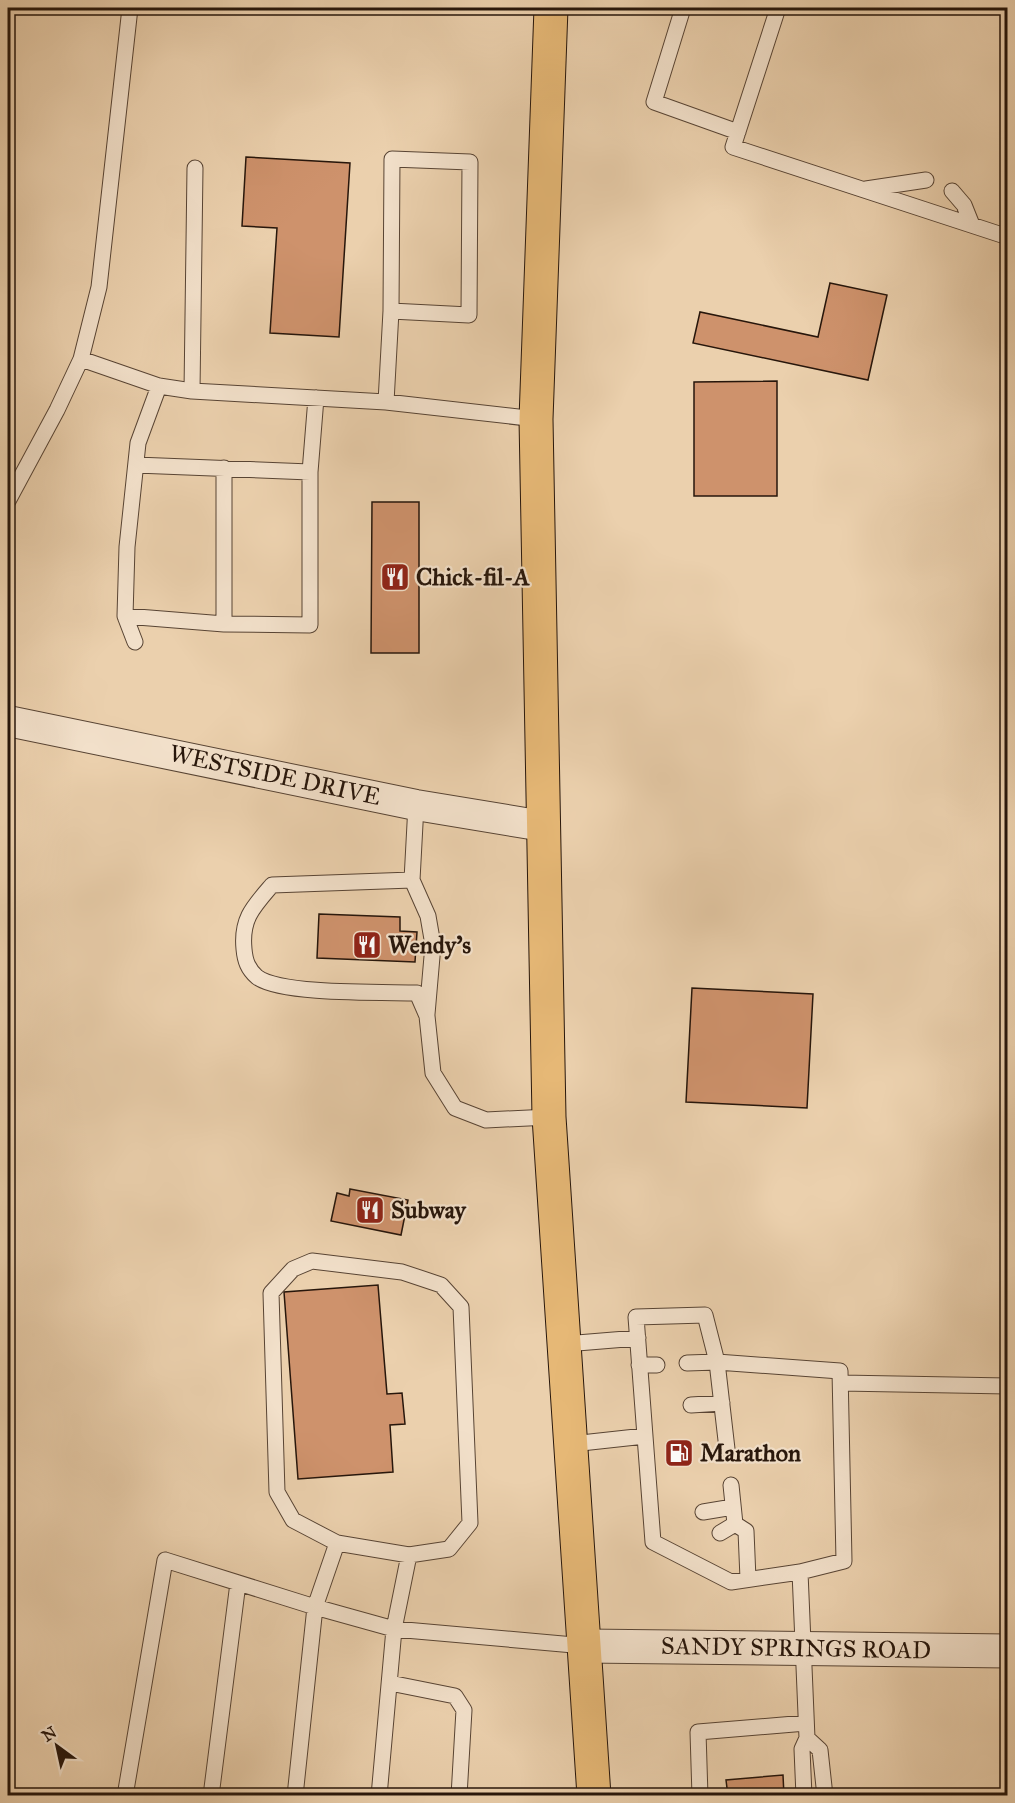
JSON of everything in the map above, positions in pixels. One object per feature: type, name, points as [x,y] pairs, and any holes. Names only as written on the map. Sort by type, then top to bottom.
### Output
[{"type":"highway","points":[[551,8],[536,419],[549,1117],[594,1796]]},
{"type":"street","name":"WESTSIDE DRIVE","points":[[8,721],[416,805],[543,826]]},
{"type":"street","name":"SANDY SPRINGS ROAD","points":[[585,1646],[1008,1651]]},
{"type":"lane","points":[[8,501],[57,410],[81,359],[99,287],[130,8]]},
{"type":"lane","points":[[683,8],[654,102],[738,132]]},
{"type":"lane","points":[[778,8],[733,147],[1008,237]]},
{"type":"lane","points":[[386,402],[391,312],[392,159],[470,162],[469,315],[391,312]]},
{"type":"lane","points":[[192,391],[195,168]]},
{"type":"lane","points":[[863,190],[926,180]]},
{"type":"lane","points":[[952,190],[964,205],[972,225]]},
{"type":"lane","points":[[81,359],[159,386],[192,391],[386,402],[536,419]]},
{"type":"lane","points":[[135,642],[125,616],[127,547],[138,443],[159,386]]},
{"type":"lane","points":[[125,616],[224,624],[310,625],[310,472],[316,398]]},
{"type":"lane","points":[[136,465],[310,472]]},
{"type":"lane","points":[[224,468],[224,624]]},
{"type":"lane","points":[[416,805],[412,880],[428,916],[433,945],[427,1016],[433,1073],[455,1108],[486,1120],[549,1117]]},
{"type":"lane","points":[[412,880],[272,885],[253,907],[242,931],[245,963],[258,978],[288,988],[417,993],[427,1016]]},
{"type":"lane","points":[[312,1261],[402,1272],[441,1285],[461,1307],[470,1523],[449,1549],[409,1555],[337,1544],[293,1520],[277,1492],[270,1293],[293,1269],[312,1261]]},
{"type":"lane","points":[[687,1363],[717,1362],[840,1371],[844,1561],[800,1572],[731,1582],[684,1554],[653,1542],[658,1519],[655,1470],[645,1436],[650,1407],[639,1365],[636,1317],[705,1315],[717,1362],[727,1449]]},
{"type":"lane","points":[[565,1344],[638,1338]]},
{"type":"lane","points":[[639,1365],[657,1365]]},
{"type":"lane","points":[[841,1383],[1008,1386]]},
{"type":"lane","points":[[691,1405],[722,1403]]},
{"type":"lane","points":[[572,1444],[645,1436]]},
{"type":"lane","points":[[731,1485],[735,1524]]},
{"type":"lane","points":[[703,1512],[733,1507]]},
{"type":"lane","points":[[735,1524],[746,1531],[748,1579]]},
{"type":"lane","points":[[720,1533],[735,1524]]},
{"type":"lane","points":[[296,1796],[315,1607],[337,1544]]},
{"type":"lane","points":[[379,1796],[394,1629],[409,1555]]},
{"type":"lane","points":[[125,1796],[165,1560],[394,1629],[585,1646]]},
{"type":"lane","points":[[800,1572],[806,1730],[802,1749],[804,1796]]},
{"type":"lane","points":[[211,1796],[238,1582]]},
{"type":"lane","points":[[390,1683],[455,1696],[464,1710],[459,1796]]},
{"type":"lane","points":[[700,1796],[698,1732],[806,1730]]},
{"type":"lane","points":[[806,1730],[820,1750],[825,1796]]},
{"type":"building","points":[[246,157],[350,163],[339,337],[270,333],[277,228],[242,226]]},
{"type":"building","points":[[830,283],[887,295],[868,380],[693,343],[700,312],[818,337]]},
{"type":"building","points":[[777,381],[777,496],[694,496],[694,382]]},
{"type":"building","name":"Chick-fil-A","points":[[372,502],[419,502],[419,653],[371,653]]},
{"type":"building","name":"Wendy's","points":[[319,914],[400,917],[400,931],[417,932],[415,962],[317,958]]},
{"type":"building","points":[[692,988],[813,994],[807,1108],[686,1102]]},
{"type":"building","name":"Subway","points":[[350,1189],[408,1200],[401,1235],[331,1221],[337,1193],[349,1196]]},
{"type":"building","points":[[378,1285],[387,1394],[402,1393],[405,1424],[390,1425],[393,1472],[298,1479],[284,1292]]},
{"type":"building","points":[[783,1775],[784,1796],[728,1796],[726,1780]]},
{"type":"place","name":"Chick-fil-A","points":[[395,577]]},
{"type":"place","name":"Wendy's","points":[[367,945]]},
{"type":"place","name":"Subway","points":[[370,1210]]},
{"type":"place","name":"Marathon","points":[[679,1453]]}]
